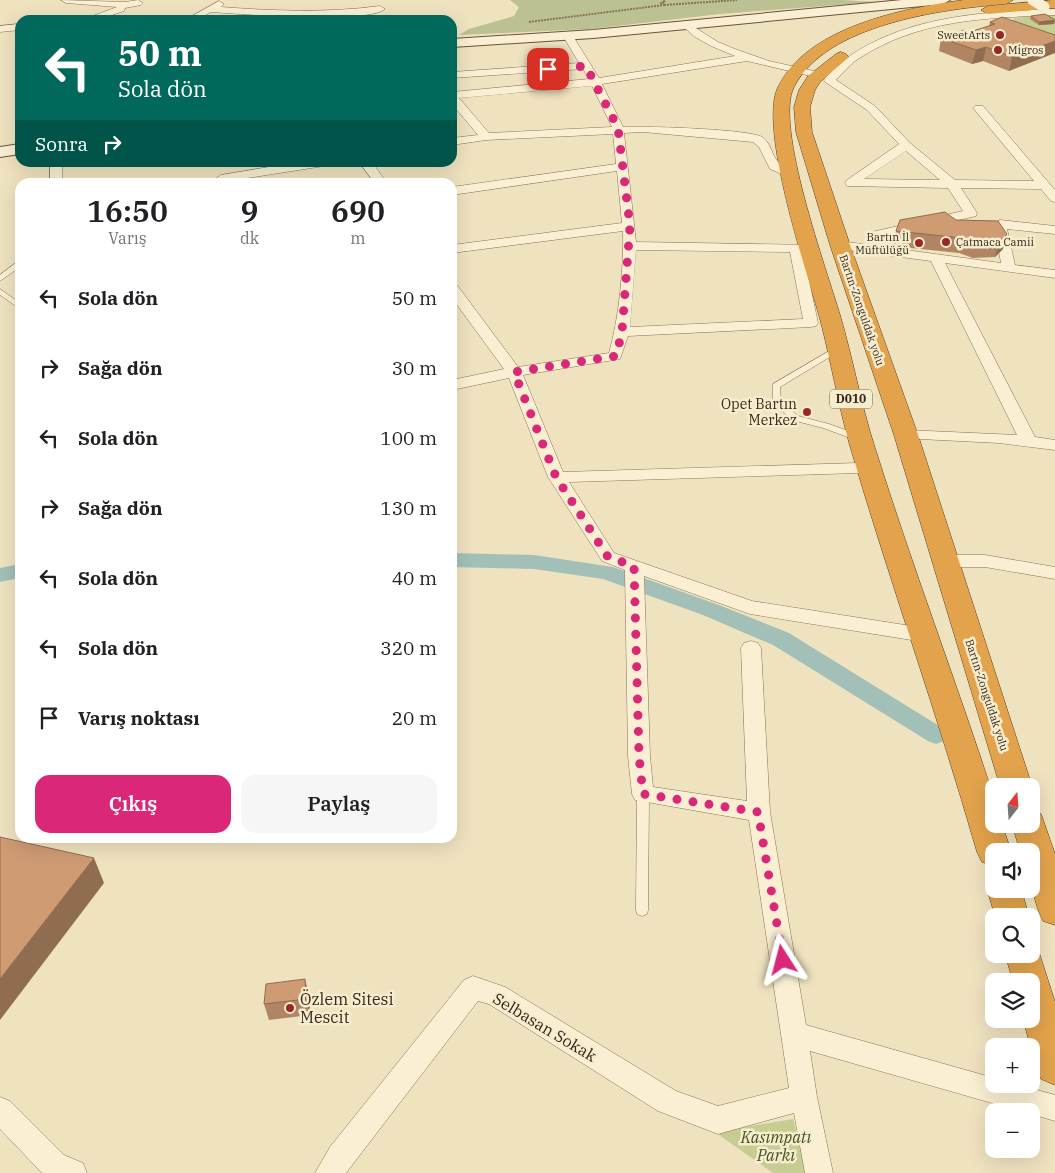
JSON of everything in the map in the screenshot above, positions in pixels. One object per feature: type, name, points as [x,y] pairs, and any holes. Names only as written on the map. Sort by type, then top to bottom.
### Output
[{"type":"highway","name":"D010","points":[[991,843],[955,724],[860,438],[839,349],[803,249],[780,120],[784,91],[797,70],[819,51],[844,36],[919,12],[1006,0]]},
{"type":"highway","name":"Bartın-Zonguldak yolu","points":[[1014,778],[906,435],[840,245],[804,132],[802,107],[807,90],[819,75],[855,48],[913,25],[973,12],[1049,6]]},
{"type":"highway","points":[[1032,833],[1055,910]]},
{"type":"highway","points":[[1040,1014],[1055,1066]]},
{"type":"main road","points":[[457,43],[568,36],[944,0]]},
{"type":"main road","points":[[0,152],[15,150]]},
{"type":"street","points":[[66,0],[125,5],[141,2]]},
{"type":"street","points":[[199,15],[228,0]]},
{"type":"street","points":[[923,0],[944,0]]},
{"type":"street","points":[[1033,0],[1049,6]]},
{"type":"street","points":[[102,15],[141,2]]},
{"type":"street","points":[[209,9],[296,13],[363,12],[380,8]]},
{"type":"street","points":[[877,236],[971,213],[952,184],[906,144],[872,108],[858,97],[829,80],[854,58],[901,33],[940,22],[981,14],[999,15],[1055,11]]},
{"type":"street","points":[[999,15],[997,18],[1010,24]]},
{"type":"street","points":[[685,24],[698,36],[750,57],[819,75]]},
{"type":"street","points":[[0,29],[15,28]]},
{"type":"street","points":[[457,383],[616,356],[622,332],[630,246],[630,226],[618,130],[596,82],[568,36]]},
{"type":"street","points":[[457,96],[596,82],[750,57]]},
{"type":"street","points":[[457,76],[586,66]]},
{"type":"street","points":[[457,102],[486,137]]},
{"type":"street","points":[[979,108],[1055,198]]},
{"type":"street","points":[[457,141],[486,137],[643,129],[757,139],[764,145],[774,166],[789,173]]},
{"type":"street","points":[[906,144],[851,183],[1044,185]]},
{"type":"street","points":[[221,177],[290,167]]},
{"type":"street","points":[[369,167],[377,178]]},
{"type":"street","points":[[457,190],[622,167]]},
{"type":"street","points":[[1009,268],[1000,224],[1055,230]]},
{"type":"street","points":[[457,248],[630,226]]},
{"type":"street","points":[[840,245],[1055,274]]},
{"type":"street","points":[[622,332],[811,323],[803,249],[630,246]]},
{"type":"street","points":[[936,258],[1028,440]]},
{"type":"street","points":[[457,295],[514,372],[556,477],[608,557],[750,607],[924,635]]},
{"type":"street","points":[[906,435],[1028,440],[1055,449]]},
{"type":"street","points":[[556,477],[858,468]]},
{"type":"street","points":[[946,561],[985,561],[1055,573]]},
{"type":"street","points":[[634,567],[639,756],[643,794],[758,812]]},
{"type":"street","points":[[751,648],[758,812],[804,1097],[819,1173]]},
{"type":"street","name":"Selbasan Sokak","points":[[329,1173],[340,1156],[473,988],[496,995],[668,1102],[718,1120],[804,1097]]},
{"type":"street","points":[[795,1034],[1055,1108]]},
{"type":"street","points":[[0,1110],[54,1165],[73,1173]]},
{"type":"lane","points":[[0,279],[15,268]]},
{"type":"lane","points":[[0,291],[15,303]]},
{"type":"lane","points":[[839,349],[776,386],[777,402],[795,418],[860,438]]},
{"type":"lane","points":[[642,910],[643,794]]},
{"type":"path","points":[[663,0],[665,2],[662,3],[664,6]]},
{"type":"path","points":[[549,20],[664,6],[737,0]]},
{"type":"green space","points":[[510,0],[841,0],[876,2],[720,14],[590,29],[459,35],[469,29],[514,16],[519,7]]},
{"type":"green space","points":[[1055,14],[1055,37],[1013,21],[1014,18]]},
{"type":"green space","name":"Kasımpatı Parkı","points":[[793,1119],[807,1173],[773,1173],[715,1132]]},
{"type":"building","points":[[1045,14],[1055,20],[1039,22],[1031,16]]},
{"type":"building","points":[[1002,17],[1055,35],[1055,41],[1012,57],[986,47],[976,50],[941,38],[964,30],[970,32],[995,24],[990,22]]},
{"type":"building","points":[[945,212],[956,220],[998,221],[1007,234],[999,242],[977,242],[962,238],[896,231],[900,220]]},
{"type":"building","points":[[0,837],[15,840],[15,843],[27,843],[94,858],[0,979]]},
{"type":"building","points":[[305,979],[306,999],[264,1004],[266,984]]},
{"type":"waterway","points":[[457,560],[534,562],[606,572],[711,610],[781,639],[936,735]]},
{"type":"waterway","points":[[0,575],[15,572]]},
{"type":"place","name":"SweetArts","points":[[1000,35]]},
{"type":"place","name":"Migros","points":[[998,50]]},
{"type":"place","name":"Çatmaca Camii","points":[[946,242]]},
{"type":"place","name":"Bartın İl Müftülüğü","points":[[919,243]]},
{"type":"place","name":"Opet Bartın Merkez","points":[[807,412]]},
{"type":"place","name":"Özlem Sitesi Mescit","points":[[290,1008]]},
{"type":"route","points":[[548,69],[586,66],[618,128],[630,226],[630,246],[622,332],[616,356],[514,372],[556,477],[608,557],[634,566],[639,756],[643,794],[758,812],[783,960]]}]
